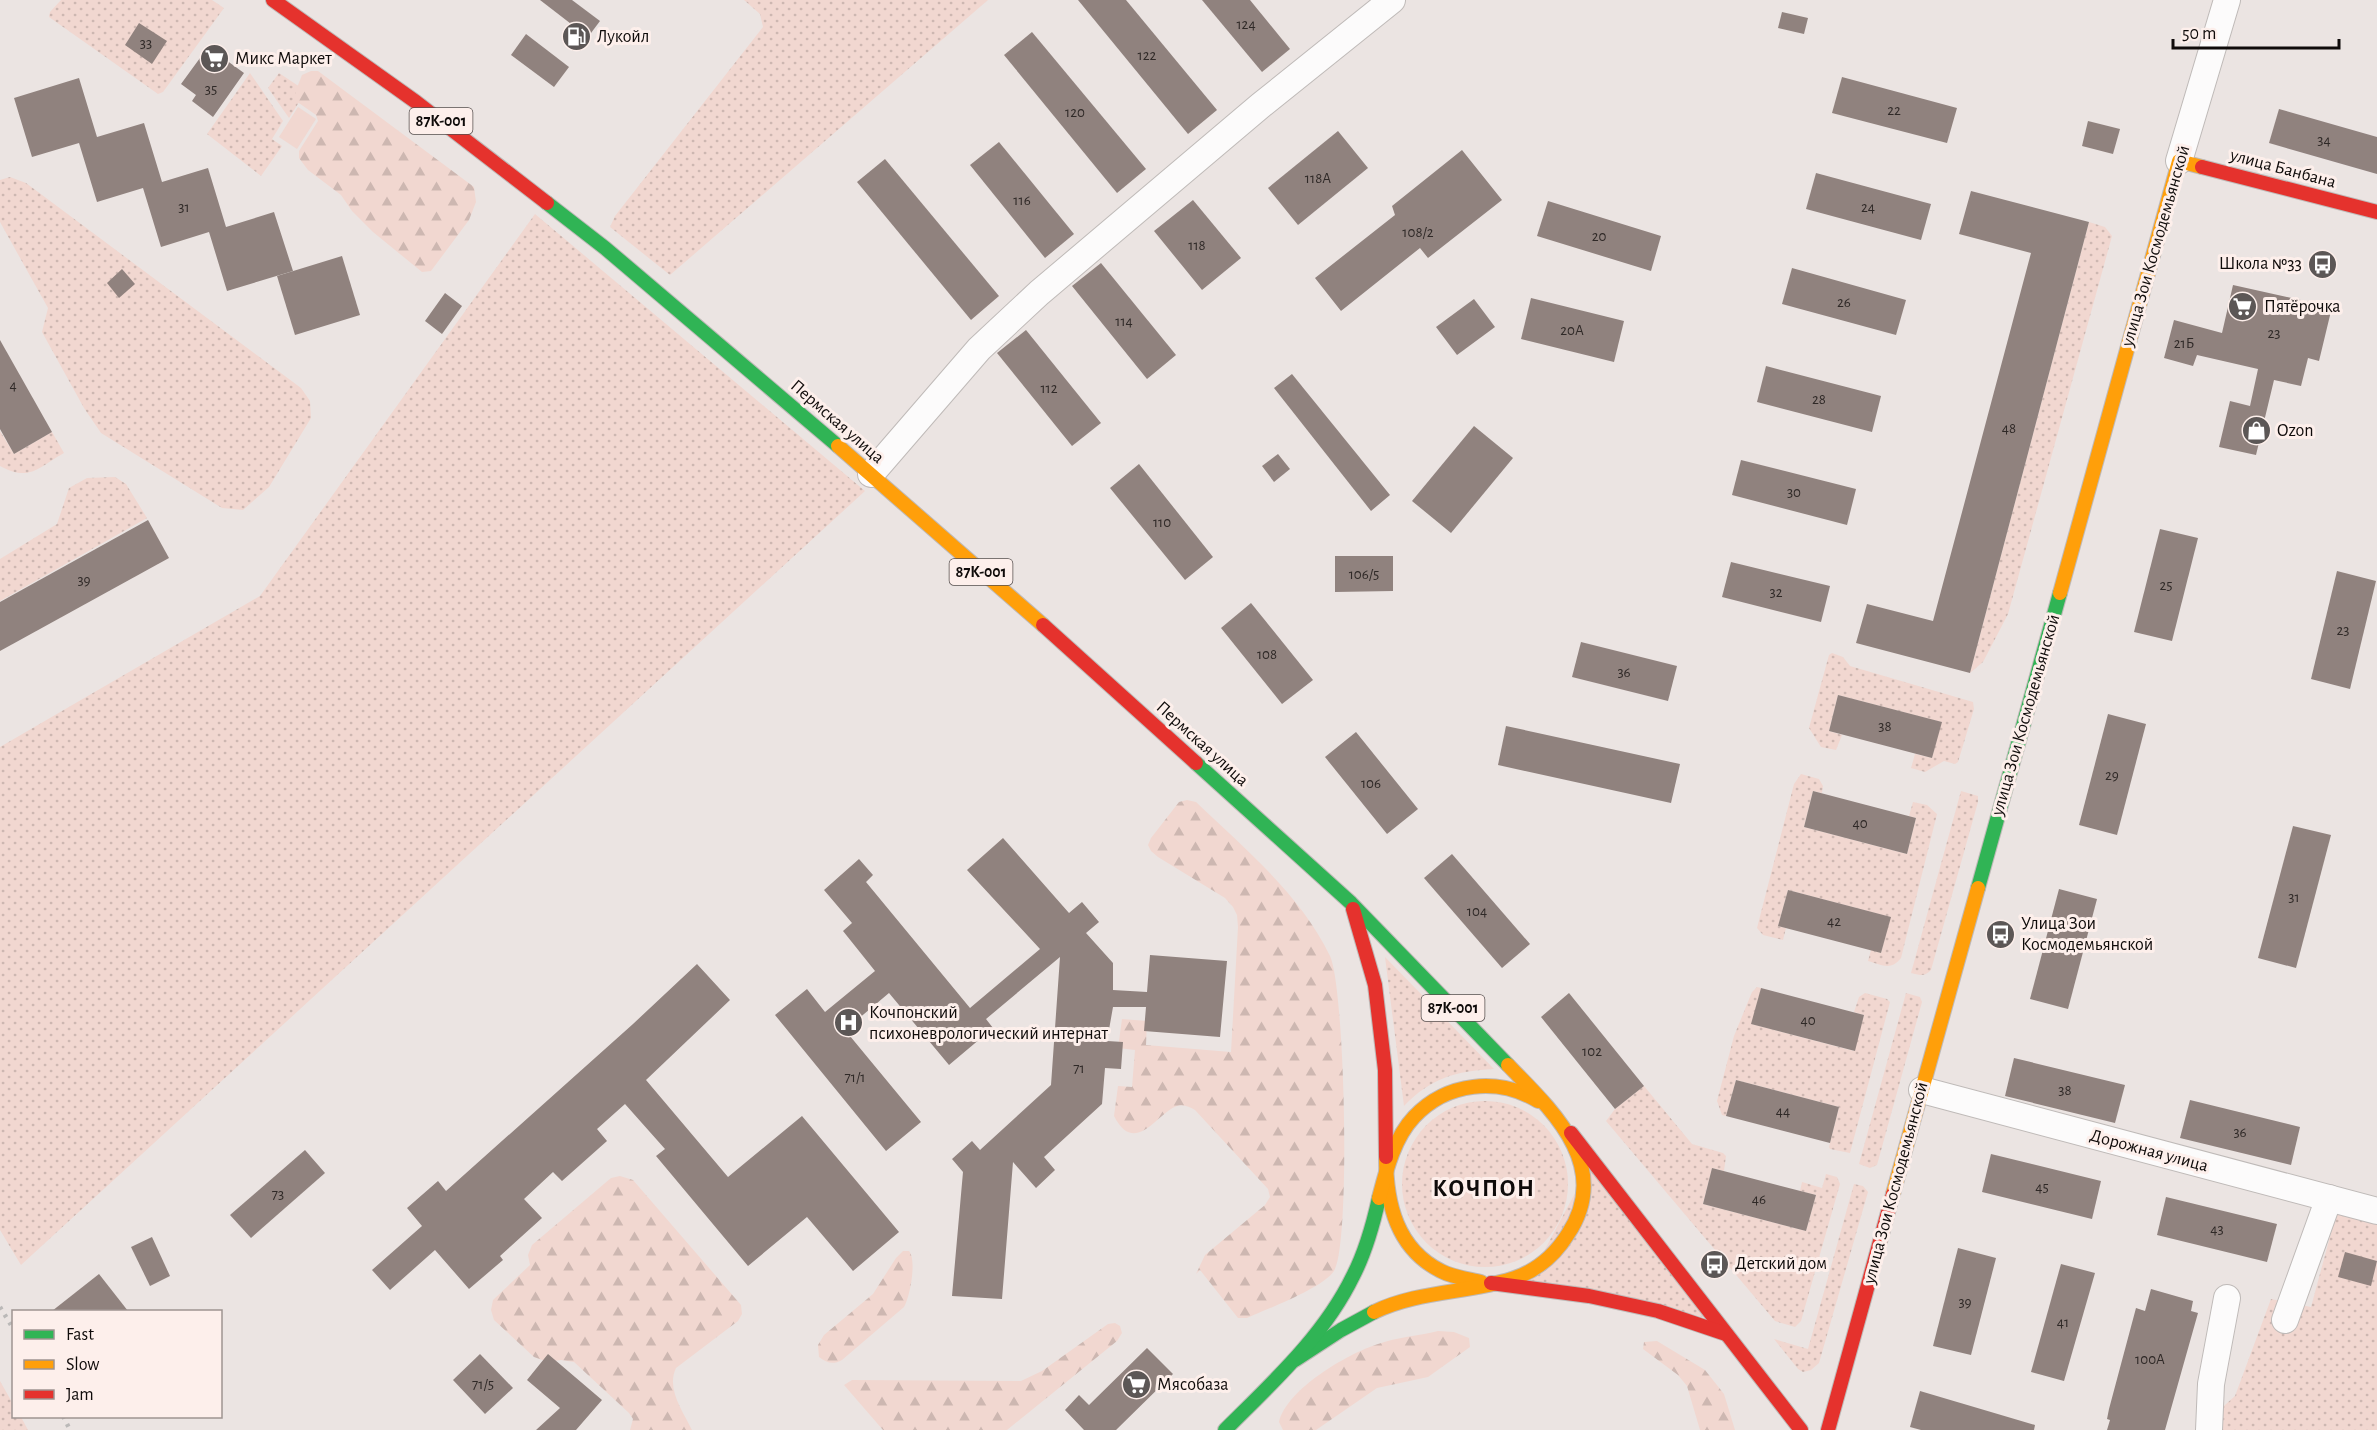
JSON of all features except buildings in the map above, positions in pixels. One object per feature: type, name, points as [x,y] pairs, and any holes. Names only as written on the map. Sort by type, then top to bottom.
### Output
[{"type":"main road","name":"Пермская улица","points":[[273,0],[416,102],[605,248],[871,474],[1125,698],[1352,903]]},
{"type":"main road","name":"улица Банбана","points":[[2180,161],[2377,212]]},
{"type":"main road","name":"улица Зои Космодемьянской","points":[[1828,1430],[2180,161]]},
{"type":"main road","name":"87К-001","points":[[1295,1360],[1345,1328],[1388,1306],[1430,1294],[1519,1276],[1538,1267],[1561,1245],[1577,1219],[1583,1188],[1581,1163],[1572,1139],[1554,1113],[1352,903]]},
{"type":"main road","name":"87К-001","points":[[1352,903],[1373,972],[1385,1070],[1385,1181],[1387,1200],[1395,1223],[1402,1237],[1418,1256],[1431,1266],[1452,1276],[1491,1283]]},
{"type":"main road","name":"87К-001","points":[[1225,1430],[1295,1360],[1331,1313],[1354,1277],[1370,1238],[1392,1152],[1402,1131],[1423,1108],[1449,1092],[1474,1086],[1505,1088],[1532,1097],[1554,1113]]},
{"type":"main road","points":[[1554,1113],[1636,1215],[1801,1430]]},
{"type":"main road","points":[[1491,1283],[1589,1296],[1658,1311],[1726,1334]]},
{"type":"street","points":[[871,474],[979,349],[1040,293],[1252,113],[1392,0]]},
{"type":"street","name":"улица Зои Космодемьянской","points":[[2180,161],[2227,0]]},
{"type":"street","name":"Дорожная улица","points":[[1922,1090],[2377,1211]]},
{"type":"street","points":[[2285,1320],[2329,1198]]},
{"type":"street","points":[[2209,1430],[2211,1384],[2227,1298]]},
{"type":"green space","points":[[61,0],[212,0],[224,8],[163,92],[158,94],[49,17],[50,12]]},
{"type":"green space","points":[[744,0],[988,0],[670,275],[610,227],[615,216],[763,27],[760,14]]},
{"type":"green space","points":[[318,71],[474,187],[476,202],[469,220],[431,271],[422,272],[373,232],[352,211],[341,195],[308,170],[299,158],[299,151],[318,121],[316,115],[296,101],[296,90],[302,75]]},
{"type":"green space","points":[[250,73],[283,121],[272,139],[282,146],[261,176],[207,134]]},
{"type":"green space","points":[[279,73],[306,91],[289,118],[268,88]]},
{"type":"green space","points":[[298,107],[316,119],[297,149],[279,137]]},
{"type":"green space","points":[[10,177],[26,183],[301,388],[310,401],[311,418],[269,487],[243,510],[222,508],[101,433],[84,408],[42,332],[48,308],[0,222],[0,180]]},
{"type":"green space","points":[[535,214],[865,491],[21,1265],[0,1230],[0,747],[260,596]]},
{"type":"green space","points":[[2089,222],[2105,227],[2112,236],[2008,614],[1983,662],[1970,673]]},
{"type":"green space","points":[[0,431],[14,454],[52,432],[64,453],[33,471],[19,473],[10,471],[0,466]]},
{"type":"green space","points":[[115,477],[126,484],[147,518],[0,601],[0,559],[57,524],[69,488],[87,478]]},
{"type":"green space","points":[[1832,653],[1843,657],[1850,666],[1973,702],[1974,709],[1958,762],[1955,764],[1944,761],[1925,772],[1911,768],[1915,754],[1932,758],[1941,722],[1838,695],[1829,731],[1842,735],[1836,750],[1821,747],[1809,728],[1829,655]]},
{"type":"green space","points":[[1801,774],[1819,779],[1823,786],[1822,793],[1813,791],[1804,827],[1907,854],[1916,818],[1909,816],[1913,802],[1927,805],[1937,814],[1901,958],[1894,965],[1886,966],[1868,961],[1871,950],[1881,953],[1890,917],[1788,890],[1778,926],[1786,928],[1783,940],[1763,935],[1757,928],[1794,784]]},
{"type":"green space","points":[[1961,791],[1978,796],[1978,802],[1931,970],[1924,975],[1911,973]]},
{"type":"green space","points":[[1187,800],[1196,802],[1287,892],[1318,934],[1330,956],[1335,978],[1342,1063],[1344,1168],[1343,1215],[1334,1271],[1328,1278],[1294,1298],[1247,1318],[1238,1318],[1200,1270],[1196,1274],[1205,1255],[1265,1205],[1270,1197],[1268,1189],[1191,1108],[1177,1106],[1138,1133],[1130,1133],[1122,1128],[1114,1116],[1118,1086],[1132,1087],[1135,1050],[1118,1048],[1122,1019],[1147,1021],[1146,1045],[1231,1052],[1237,915],[1225,898],[1158,857],[1148,845],[1179,802]]},
{"type":"green space","points":[[1385,957],[1494,1069],[1456,1074],[1445,1078],[1424,1089],[1404,1106]]},
{"type":"green space","points":[[1757,987],[1761,988],[1752,1024],[1854,1051],[1864,1015],[1854,1012],[1859,997],[1865,993],[1887,999],[1890,1002],[1850,1153],[1829,1147],[1839,1107],[1736,1080],[1726,1116],[1722,1115],[1717,1101],[1734,1036],[1752,992]]},
{"type":"green space","points":[[1906,993],[1920,997],[1922,1002],[1877,1165],[1870,1168],[1859,1164]]},
{"type":"green space","points":[[1644,1086],[1692,1144],[1723,1153],[1726,1156],[1724,1171],[1712,1168],[1703,1204],[1806,1231],[1816,1195],[1800,1191],[1802,1182],[1822,1188],[1826,1174],[1837,1177],[1840,1184],[1801,1321],[1795,1327],[1775,1321],[1606,1121],[1615,1109]]},
{"type":"green space","points":[[1485,1101],[1517,1108],[1531,1115],[1543,1126],[1554,1138],[1561,1152],[1568,1184],[1561,1216],[1554,1230],[1543,1242],[1531,1253],[1517,1260],[1485,1267],[1453,1260],[1439,1253],[1427,1242],[1416,1230],[1409,1216],[1402,1184],[1409,1152],[1416,1138],[1427,1126],[1439,1115],[1453,1108]]},
{"type":"green space","points":[[1589,1167],[1704,1317],[1528,1281]]},
{"type":"green space","points":[[620,1176],[633,1180],[741,1305],[742,1314],[738,1321],[676,1368],[673,1376],[674,1392],[692,1430],[630,1430],[633,1419],[629,1413],[574,1362],[561,1360],[548,1362],[534,1357],[494,1320],[491,1310],[493,1300],[530,1265],[528,1255],[532,1245],[611,1178]]},
{"type":"green space","points":[[1854,1184],[1863,1186],[1868,1192],[1819,1363],[1811,1370],[1803,1372],[1774,1339],[1808,1349]]},
{"type":"green space","points":[[2337,1211],[2377,1221],[2377,1430],[2197,1430],[2235,1396],[2271,1299],[2311,1307]]},
{"type":"green space","points":[[903,1251],[909,1251],[913,1270],[904,1307],[842,1360],[830,1363],[819,1357],[818,1345],[824,1335],[873,1294]]},
{"type":"green space","points":[[1115,1323],[1120,1326],[1122,1333],[1117,1341],[1007,1430],[883,1430],[844,1385],[852,1380],[1021,1381],[1042,1371],[1108,1324]]},
{"type":"green space","points":[[1438,1331],[1454,1332],[1469,1338],[1470,1347],[1428,1377],[1377,1388],[1316,1430],[1283,1430],[1279,1422],[1293,1397],[1335,1364],[1385,1342]]},
{"type":"green space","points":[[1657,1341],[1705,1370],[1724,1394],[1735,1430],[1700,1430],[1687,1386],[1678,1375],[1643,1349],[1644,1342]]},
{"type":"green space","points":[[0,1381],[12,1402],[12,1418],[22,1418],[28,1430],[0,1430]]},
{"type":"railway","points":[[0,1307],[12,1327]]},
{"type":"railway","points":[[64,1418],[70,1430]]},
{"type":"traffic: fast","points":[[547,203],[605,248],[838,446]]},
{"type":"traffic: fast","points":[[1978,888],[2060,593]]},
{"type":"traffic: fast","points":[[1196,763],[1351,903],[1508,1065]]},
{"type":"traffic: fast","points":[[1225,1430],[1296,1358],[1341,1298],[1362,1257],[1379,1198]]},
{"type":"traffic: fast","points":[[1295,1360],[1374,1312]]},
{"type":"traffic: slow","points":[[2060,593],[2179,161],[2202,167]]},
{"type":"traffic: slow","points":[[838,446],[1043,625]]},
{"type":"traffic: slow","points":[[1893,1194],[1978,888]]},
{"type":"traffic: slow","points":[[1374,1312],[1407,1300],[1495,1284],[1521,1276],[1544,1261],[1568,1234],[1580,1209],[1584,1185],[1580,1163],[1571,1141],[1558,1120],[1508,1065]]},
{"type":"traffic: slow","points":[[1379,1198],[1392,1155],[1401,1135],[1407,1125],[1427,1105],[1457,1090],[1490,1086],[1523,1093],[1538,1101]]},
{"type":"traffic: slow","points":[[1386,1157],[1388,1192],[1404,1238],[1426,1262],[1445,1273],[1481,1282]]},
{"type":"traffic: jam","points":[[273,0],[416,102],[547,203]]},
{"type":"traffic: jam","points":[[2202,167],[2377,212]]},
{"type":"traffic: jam","points":[[1043,625],[1196,763]]},
{"type":"traffic: jam","points":[[1353,909],[1375,985],[1385,1070],[1386,1157]]},
{"type":"traffic: jam","points":[[1571,1133],[1801,1430]]},
{"type":"traffic: jam","points":[[1828,1430],[1893,1194]]},
{"type":"traffic: jam","points":[[1491,1283],[1589,1296],[1658,1311],[1726,1334]]},
{"type":"place","name":"Лукойл","points":[[576,37]]},
{"type":"place","name":"Микс Маркет","points":[[214,59]]},
{"type":"place","name":"Школа №33","points":[[2323,264]]},
{"type":"place","name":"Пятёрочка","points":[[2243,307]]},
{"type":"place","name":"Ozon","points":[[2256,431]]},
{"type":"place","name":"Улица Зои Космодемьянской","points":[[2000,934]]},
{"type":"place","name":"Кочпонский психоневрологический интернат","points":[[848,1023]]},
{"type":"place","name":"Детский дом","points":[[1714,1264]]},
{"type":"place","name":"Мясобаза","points":[[1136,1385]]},
{"type":"district","name":"КОЧПОН","points":[[1484,1189]]}]
